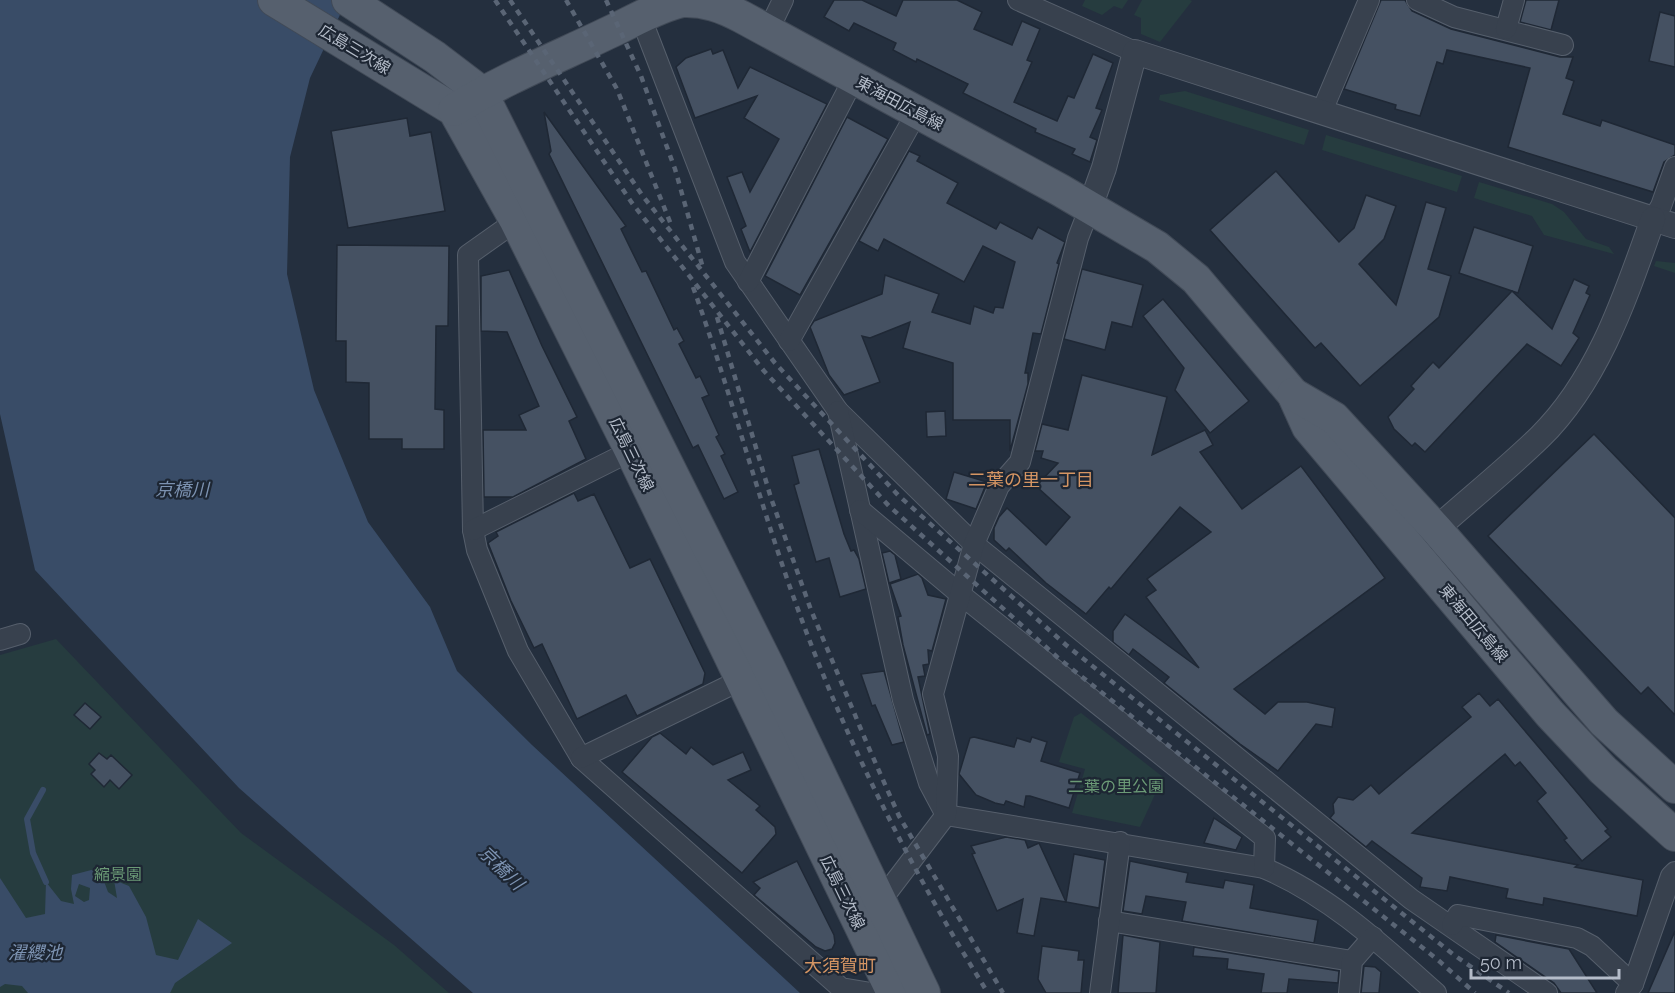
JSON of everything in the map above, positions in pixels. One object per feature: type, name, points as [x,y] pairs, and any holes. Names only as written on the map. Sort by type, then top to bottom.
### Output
[{"type":"main road","name":"広島三次線","points":[[274,0],[454,110],[516,221],[631,451],[880,902],[924,993]]},
{"type":"main road","name":"東海田広島線","points":[[454,110],[481,92],[680,0],[699,0],[716,4],[1090,207],[1157,247],[1196,279],[1293,394],[1308,427],[1550,714],[1603,770],[1675,835]]},
{"type":"main road","name":"広島三次線","points":[[350,2],[435,57],[481,92],[754,673],[860,927],[893,993]]},
{"type":"main road","name":"東海田広島線","points":[[1293,394],[1334,418],[1436,529],[1604,722],[1675,787]]},
{"type":"street","points":[[768,32],[783,0]]},
{"type":"street","points":[[1018,0],[1136,52],[1664,223]]},
{"type":"street","points":[[1322,111],[1369,0]]},
{"type":"street","points":[[1417,0],[1454,17],[1506,28],[1563,45]]},
{"type":"street","points":[[1506,28],[1514,0]]},
{"type":"street","points":[[641,18],[735,262],[838,411],[974,544],[1410,899],[1452,925],[1547,993]]},
{"type":"street","points":[[860,927],[946,815],[948,756],[933,694],[974,544],[999,486],[1020,462],[1078,238],[1104,168],[1136,52]]},
{"type":"street","points":[[748,282],[854,78]]},
{"type":"street","points":[[789,341],[917,112]]},
{"type":"street","points":[[1413,550],[1542,435],[1569,400],[1600,353],[1625,298],[1664,223],[1661,206],[1675,167]]},
{"type":"street","points":[[516,221],[468,255],[473,530],[477,550],[518,651],[580,758],[841,988],[871,993]]},
{"type":"street","points":[[838,411],[903,700],[929,783],[946,815]]},
{"type":"street","points":[[473,530],[631,451]]},
{"type":"street","points":[[860,510],[960,594],[1265,838],[1264,868]]},
{"type":"street","points":[[0,640],[20,634]]},
{"type":"street","points":[[580,758],[754,673]]},
{"type":"street","points":[[946,815],[1120,842],[1264,868],[1300,883],[1373,937],[1436,993]]},
{"type":"street","points":[[1100,993],[1120,842]]},
{"type":"street","points":[[1452,925],[1458,915],[1570,936],[1592,946],[1629,988],[1671,876],[1675,872]]},
{"type":"street","points":[[1109,921],[1352,961]]},
{"type":"street","points":[[1349,993],[1352,961],[1373,937]]},
{"type":"green space","points":[[1085,0],[1128,0],[1122,9],[1114,6],[1102,15],[1082,6]]},
{"type":"green space","points":[[1142,0],[1192,1],[1160,42],[1141,34],[1141,18],[1134,15]]},
{"type":"green space","points":[[1185,91],[1309,130],[1304,145],[1159,100],[1160,95]]},
{"type":"green space","points":[[1326,135],[1462,176],[1457,192],[1322,150]]},
{"type":"green space","points":[[1479,182],[1552,204],[1564,212],[1586,239],[1609,247],[1614,254],[1544,235],[1532,216],[1474,198]]},
{"type":"green space","points":[[1656,261],[1675,263],[1675,273],[1654,266]]},
{"type":"green space","name":"縮景園","points":[[56,639],[241,833],[394,945],[449,993],[0,993],[0,655]]},
{"type":"green space","name":"二葉の里公園","points":[[1081,713],[1163,777],[1140,827],[1072,813],[1085,769],[1059,762],[1074,717]]},
{"type":"water","name":"京橋川","points":[[0,0],[347,0],[310,78],[290,157],[287,274],[314,390],[368,522],[430,607],[457,671],[532,745],[800,993],[473,993],[239,788],[35,570],[0,414]]},
{"type":"water","name":"濯纓池","points":[[99,868],[108,892],[117,898],[114,880],[129,886],[146,917],[156,955],[178,960],[198,919],[232,943],[175,983],[170,993],[28,993],[22,986],[5,984],[0,987],[0,878],[26,918],[45,914],[46,882],[61,901],[74,904],[71,889],[72,875]],"holes":[[[79,884],[90,888],[89,900],[84,902],[75,896]]]},
{"type":"building","points":[[834,0],[862,0],[896,16],[903,0],[957,0],[982,12],[974,29],[1012,45],[1022,21],[1040,29],[1027,60],[1032,62],[1014,102],[1057,121],[1068,96],[1074,98],[1093,54],[1113,63],[1096,108],[1102,110],[1090,137],[1097,140],[1090,162],[1072,154],[1075,149],[1035,132],[1036,129],[963,93],[968,84],[893,50],[896,43],[854,23],[849,31],[824,17]]},
{"type":"building","points":[[1381,0],[1405,0],[1412,11],[1451,29],[1560,57],[1573,57],[1566,78],[1574,81],[1563,114],[1600,126],[1602,120],[1675,145],[1675,155],[1664,162],[1653,192],[1508,147],[1530,68],[1447,50],[1443,64],[1437,62],[1420,116],[1395,109],[1396,105],[1344,89]]},
{"type":"building","points":[[1526,0],[1559,0],[1551,30],[1520,22]]},
{"type":"building","points":[[1660,12],[1675,16],[1675,67],[1649,61]]},
{"type":"building","points":[[711,49],[713,54],[723,50],[738,88],[750,67],[827,104],[750,252],[741,229],[746,226],[727,177],[742,172],[750,192],[779,139],[744,118],[757,96],[695,118],[676,67],[686,58]]},
{"type":"building","points":[[544,112],[626,226],[621,229],[642,272],[646,271],[674,330],[677,328],[684,341],[679,344],[696,378],[700,376],[709,395],[702,398],[719,435],[716,437],[725,454],[721,456],[738,492],[724,499],[698,445],[693,448],[549,154],[551,151]]},
{"type":"building","points":[[847,117],[888,139],[800,295],[765,276]]},
{"type":"building","points":[[407,118],[410,136],[431,132],[445,211],[348,228],[331,131]]},
{"type":"building","points":[[909,151],[920,156],[917,161],[958,183],[947,203],[996,229],[1000,222],[1032,239],[1038,227],[1065,242],[1057,263],[1059,264],[1041,334],[1033,333],[1025,373],[1028,373],[1028,384],[1010,451],[1010,420],[953,420],[953,363],[903,348],[910,322],[870,338],[862,336],[880,382],[844,395],[829,375],[810,327],[814,321],[882,294],[885,275],[939,294],[932,312],[970,324],[974,306],[993,313],[995,307],[1003,308],[1015,262],[983,246],[964,282],[884,239],[878,251],[859,241]]},
{"type":"building","points":[[1276,171],[1339,242],[1354,228],[1366,195],[1396,206],[1384,239],[1359,264],[1396,305],[1426,202],[1446,208],[1428,269],[1451,276],[1439,317],[1360,386],[1321,343],[1315,348],[1210,230]]},
{"type":"building","points":[[1474,227],[1533,246],[1518,293],[1459,273]]},
{"type":"building","points":[[337,245],[449,246],[448,326],[436,326],[435,409],[444,410],[444,449],[402,449],[402,439],[369,439],[369,383],[346,382],[346,341],[336,341]]},
{"type":"building","points":[[1082,269],[1143,285],[1132,327],[1112,322],[1105,350],[1064,339]]},
{"type":"building","points":[[509,270],[542,346],[577,417],[569,421],[586,459],[513,497],[484,497],[483,430],[526,430],[519,415],[539,406],[507,332],[481,331],[481,276]]},
{"type":"building","points":[[1574,279],[1589,286],[1586,293],[1590,295],[1573,333],[1579,338],[1561,366],[1527,344],[1425,452],[1415,443],[1412,446],[1394,429],[1388,417],[1414,389],[1411,386],[1433,362],[1439,368],[1512,291],[1552,329]]},
{"type":"building","points":[[1163,299],[1249,401],[1210,433],[1175,390],[1184,368],[1143,316]]},
{"type":"building","points":[[1082,375],[1167,397],[1152,455],[1205,430],[1213,445],[1200,452],[1242,509],[1301,466],[1385,578],[1234,689],[1265,714],[1278,702],[1307,702],[1335,708],[1332,727],[1316,724],[1278,771],[1240,744],[1164,683],[1169,677],[1133,649],[1129,655],[1113,642],[1113,631],[1125,614],[1199,668],[1146,597],[1156,590],[1147,579],[1211,532],[1180,507],[1111,589],[1109,587],[1086,614],[1046,583],[1009,548],[1006,551],[994,540],[994,528],[999,517],[1007,508],[1046,545],[1070,517],[1036,486],[1058,463],[1041,458],[1043,451],[1035,451],[1042,424],[1068,430]]},
{"type":"building","points":[[945,411],[946,436],[927,437],[926,412]]},
{"type":"building","points":[[1594,434],[1675,518],[1675,715],[1648,687],[1641,694],[1488,536]]},
{"type":"building","points":[[819,449],[844,534],[851,551],[854,550],[859,559],[866,589],[840,597],[829,558],[816,562],[794,485],[799,483],[792,456]]},
{"type":"building","points":[[954,472],[987,482],[976,509],[946,499]]},
{"type":"building","points":[[574,493],[578,501],[594,494],[630,568],[650,559],[705,673],[703,684],[637,716],[626,695],[577,719],[542,644],[534,648],[511,601],[488,543],[498,536],[496,532]]},
{"type":"building","points":[[890,551],[895,555],[901,579],[889,583],[882,553]]},
{"type":"building","points":[[918,574],[922,578],[928,595],[946,599],[932,651],[928,650],[929,664],[923,665],[925,676],[918,677],[930,734],[927,735],[903,645],[898,617],[901,616],[890,584]]},
{"type":"building","points":[[884,671],[904,742],[892,745],[875,705],[872,706],[861,674]]},
{"type":"building","points":[[1479,693],[1490,706],[1498,699],[1608,829],[1605,831],[1611,837],[1582,861],[1564,840],[1567,838],[1537,801],[1546,793],[1520,762],[1515,766],[1505,754],[1412,833],[1643,880],[1637,916],[1544,898],[1543,905],[1506,898],[1508,889],[1450,877],[1447,891],[1420,887],[1422,878],[1372,841],[1366,847],[1330,818],[1334,813],[1333,804],[1338,797],[1353,800],[1371,785],[1379,794],[1471,717],[1462,707]]},
{"type":"building","points":[[85,703],[101,717],[90,729],[74,715]]},
{"type":"building","points":[[660,733],[686,754],[691,747],[713,765],[743,752],[751,770],[728,780],[760,806],[756,810],[775,827],[776,834],[742,873],[622,772],[652,737]]},
{"type":"building","points":[[1032,737],[1047,742],[1041,761],[1080,773],[1069,808],[1030,796],[1026,796],[1024,807],[1006,801],[1004,805],[995,803],[976,795],[959,774],[970,738],[1014,747],[1017,738],[1030,742]]},
{"type":"building","points":[[99,753],[107,759],[111,755],[132,775],[119,789],[110,780],[104,787],[91,774],[95,770],[89,764]]},
{"type":"building","points":[[1214,818],[1242,837],[1236,850],[1204,843]]},
{"type":"building","points":[[1006,837],[1025,840],[1028,848],[1039,843],[1066,902],[1041,898],[1034,936],[1017,933],[1023,899],[997,911],[972,854],[975,853],[971,846]]},
{"type":"building","points":[[1074,854],[1105,860],[1099,908],[1066,902]]},
{"type":"building","points":[[797,861],[834,935],[835,943],[832,949],[825,951],[816,947],[754,895],[760,888],[753,882]]},
{"type":"building","points":[[1130,861],[1188,873],[1186,882],[1223,888],[1225,880],[1254,885],[1250,908],[1318,920],[1314,943],[1182,921],[1186,902],[1146,896],[1142,914],[1123,911]]},
{"type":"building","points":[[1675,931],[1675,993],[1648,993]]},
{"type":"building","points":[[1123,935],[1160,942],[1156,993],[1118,993]]},
{"type":"building","points":[[1496,935],[1569,949],[1597,993],[1561,993],[1554,983],[1495,942]]},
{"type":"building","points":[[1042,946],[1079,951],[1078,960],[1084,960],[1081,993],[1046,993],[1038,979]]},
{"type":"building","points":[[1194,947],[1339,971],[1338,983],[1289,979],[1287,993],[1261,993],[1264,974],[1227,969],[1228,959],[1193,956]]},
{"type":"building","points":[[1364,966],[1375,967],[1381,972],[1379,993],[1361,993]]},
{"type":"waterway","points":[[43,790],[27,819],[33,853],[46,882]]},
{"type":"railway","points":[[495,0],[632,203],[764,371],[889,506],[1057,657],[1438,960],[1475,993]]},
{"type":"railway","points":[[510,0],[642,195],[775,363],[898,495],[1066,645],[1454,955],[1509,993]]},
{"type":"railway","points":[[566,0],[617,89],[672,227]]},
{"type":"railway","points":[[606,0],[641,76],[675,169],[703,268]]},
{"type":"railway","points":[[693,287],[800,615],[839,713],[884,809],[934,903],[988,993]]},
{"type":"railway","points":[[717,317],[771,498],[811,610],[868,746],[899,816],[1003,993]]},
{"type":"district","name":"二葉の里一丁目","points":[[1031,480]]},
{"type":"district","name":"大須賀町","points":[[840,966]]}]
